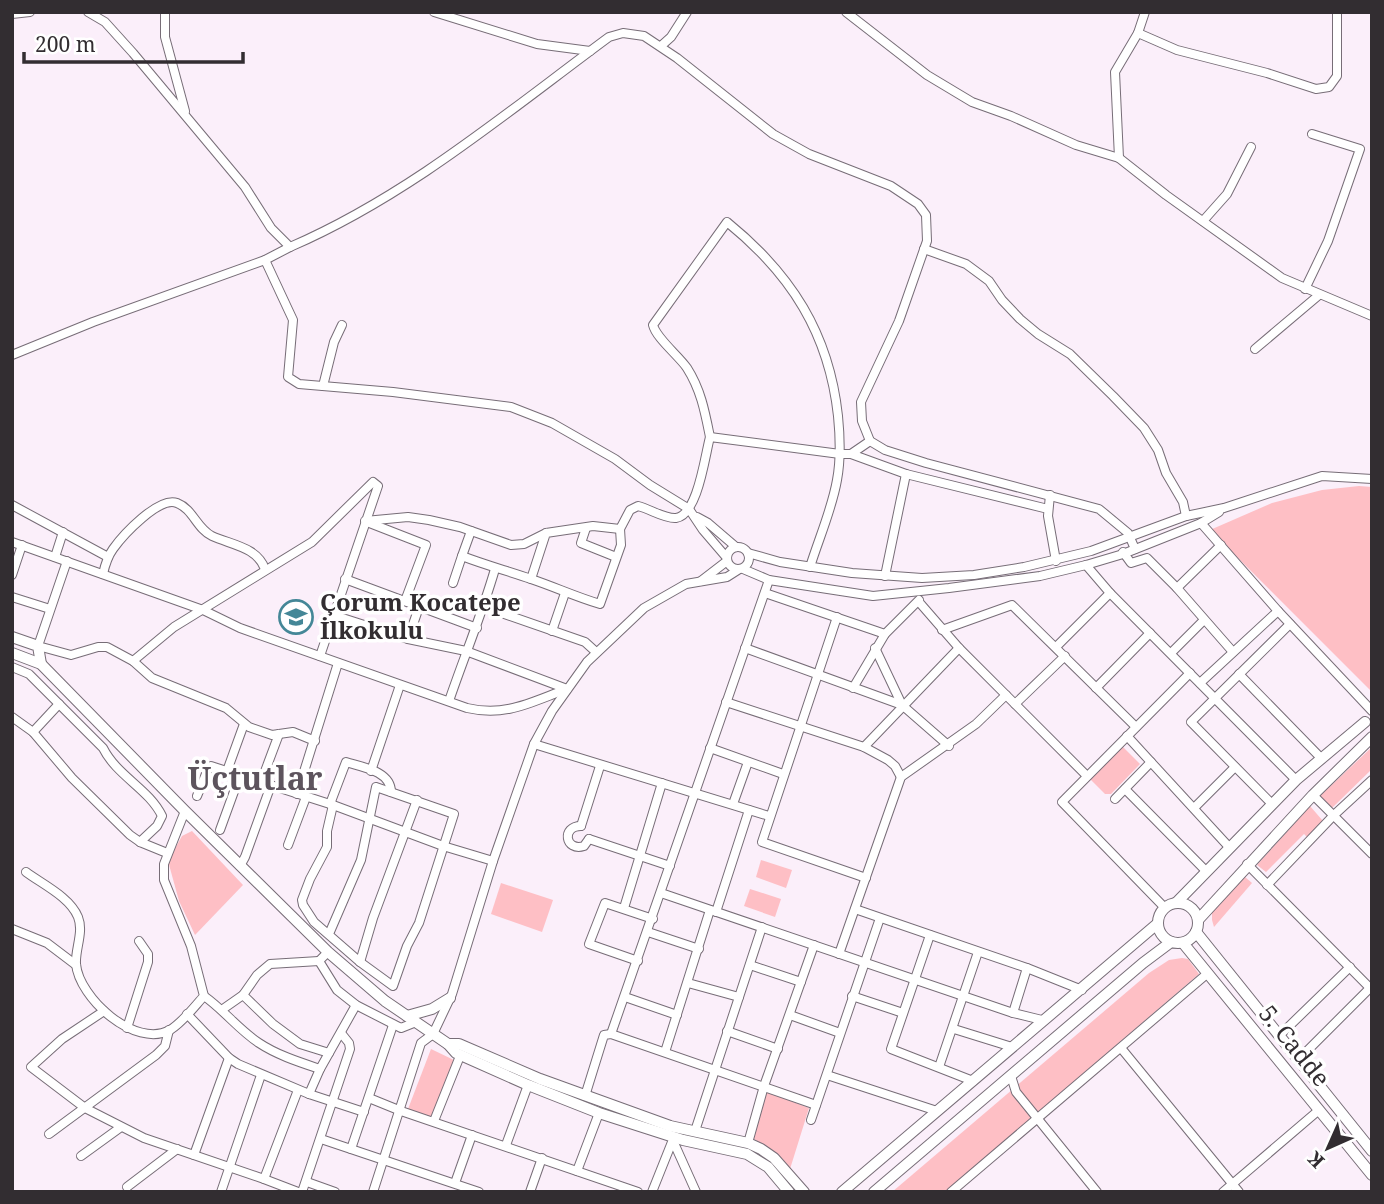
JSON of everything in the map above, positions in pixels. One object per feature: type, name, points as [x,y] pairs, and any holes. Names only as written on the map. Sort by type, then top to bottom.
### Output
[{"type":"street","points":[[12,14],[30,12]]},
{"type":"street","points":[[88,12],[105,22],[245,187],[271,228],[290,247]]},
{"type":"street","points":[[165,12],[168,49],[183,107],[193,125]]},
{"type":"street","points":[[434,12],[527,42],[590,51]]},
{"type":"street","points":[[661,46],[671,37],[687,12]]},
{"type":"street","points":[[846,12],[927,75],[972,102],[1076,145],[1119,158],[1282,278],[1372,316]]},
{"type":"street","points":[[1119,158],[1115,72],[1138,33],[1145,12]]},
{"type":"street","points":[[1138,33],[1177,50],[1267,73],[1316,89],[1329,87],[1336,76],[1337,12]]},
{"type":"street","points":[[12,355],[93,322],[265,260],[365,209],[462,148],[608,37],[623,33],[644,36],[661,46],[773,134],[809,155],[907,194],[926,215],[927,241],[898,321],[861,402],[862,421],[870,441],[885,450],[926,463],[1099,509],[1116,521],[1136,549]]},
{"type":"street","points":[[1305,289],[1328,241],[1360,149],[1312,134]]},
{"type":"street","points":[[1203,221],[1227,194],[1251,147]]},
{"type":"street","points":[[810,567],[837,481],[839,423],[832,376],[815,328],[800,301],[755,245],[727,222],[653,325],[655,332],[692,376],[701,393],[710,437],[692,513],[732,567],[769,580],[873,596],[998,583],[1086,565],[1123,554],[1201,523],[1224,508]]},
{"type":"street","points":[[924,249],[959,260],[989,281],[1020,319],[1070,354],[1113,396],[1144,428],[1158,450],[1166,473],[1183,502],[1186,516]]},
{"type":"street","points":[[265,260],[293,320],[288,377],[299,384],[393,392],[511,407],[552,424],[615,459],[708,523],[736,547],[780,562],[885,576],[922,578],[974,575],[1056,561],[1186,516],[1224,508],[1322,476],[1372,479]]},
{"type":"street","points":[[1255,349],[1319,295]]},
{"type":"street","points":[[323,386],[334,342],[342,325]]},
{"type":"street","points":[[710,437],[851,454],[906,474],[1048,509]]},
{"type":"street","points":[[851,454],[870,441]]},
{"type":"street","points":[[885,576],[906,474]]},
{"type":"street","points":[[133,661],[174,627],[312,542],[373,482],[378,486],[320,656]]},
{"type":"street","points":[[1050,495],[1048,509],[1056,561]]},
{"type":"street","points":[[103,574],[108,557],[129,529],[169,502],[185,508],[205,533],[255,552],[265,569]]},
{"type":"street","points":[[12,505],[108,557]]},
{"type":"street","points":[[462,556],[600,604],[621,545],[620,529],[633,507],[647,508],[674,518],[692,513]]},
{"type":"street","points":[[365,521],[408,517],[429,520],[511,545],[524,544],[546,533],[586,527],[620,529]]},
{"type":"street","points":[[365,521],[426,545],[405,601]]},
{"type":"street","points":[[842,1192],[1157,924],[1161,912],[1320,757],[1365,722],[1372,711],[1278,611],[1201,523]]},
{"type":"street","points":[[586,527],[581,543],[616,557]]},
{"type":"street","points":[[453,583],[471,531]]},
{"type":"street","points":[[55,556],[63,532]]},
{"type":"street","points":[[531,579],[546,533]]},
{"type":"street","points":[[1119,541],[1123,554],[1131,563],[1147,558],[1233,652]]},
{"type":"street","points":[[12,542],[203,610],[240,628],[484,712],[521,708],[567,690]]},
{"type":"street","points":[[12,575],[22,545]]},
{"type":"street","points":[[1177,588],[1221,545]]},
{"type":"street","points":[[701,580],[727,559],[730,551],[736,547]]},
{"type":"street","points":[[373,1192],[421,1043],[433,1034],[450,998],[493,861],[534,744],[552,711],[596,653],[644,608],[669,593],[701,580],[727,577],[748,564],[748,552]]},
{"type":"street","points":[[41,664],[38,646],[67,561]]},
{"type":"street","points":[[1086,565],[1110,593],[1296,780]]},
{"type":"street","points":[[449,701],[477,628],[495,569]]},
{"type":"street","points":[[345,579],[477,628]]},
{"type":"street","points":[[611,1034],[649,932],[769,580]]},
{"type":"street","points":[[853,688],[885,634],[919,602],[920,590]]},
{"type":"street","points":[[552,631],[565,593]]},
{"type":"street","points":[[765,593],[885,634]]},
{"type":"street","points":[[1056,647],[1110,593]]},
{"type":"street","points":[[12,597],[50,609]]},
{"type":"street","points":[[919,602],[960,648],[1087,776]]},
{"type":"street","points":[[942,629],[1012,605],[1136,727]]},
{"type":"street","points":[[408,639],[419,607]]},
{"type":"street","points":[[484,607],[585,642],[596,653]]},
{"type":"street","points":[[1200,683],[1278,611]]},
{"type":"street","points":[[333,615],[408,639],[466,651],[567,690]]},
{"type":"street","points":[[837,617],[762,842],[866,878]]},
{"type":"street","points":[[1171,653],[1204,620]]},
{"type":"street","points":[[1272,804],[1191,722],[1290,624]]},
{"type":"street","points":[[1096,688],[1150,633]]},
{"type":"street","points":[[12,637],[71,655],[107,647],[133,661],[152,678],[226,708],[244,724],[258,731],[272,735],[293,732],[315,741]]},
{"type":"street","points":[[745,648],[902,705],[949,746]]},
{"type":"street","points":[[875,648],[902,705]]},
{"type":"street","points":[[864,747],[960,648]]},
{"type":"street","points":[[12,653],[41,664],[240,866],[310,926],[328,952],[385,1002],[448,1044],[460,1056],[528,1086],[674,1140],[754,1156],[768,1167],[789,1192]]},
{"type":"street","points":[[1015,704],[1065,656]]},
{"type":"street","points":[[296,794],[338,663]]},
{"type":"street","points":[[29,674],[41,664]]},
{"type":"street","points":[[12,667],[29,674],[103,748],[110,761],[157,806],[162,817],[157,826],[140,842]]},
{"type":"street","points":[[1190,673],[1062,802],[1170,906],[1187,906],[1197,926]]},
{"type":"street","points":[[1239,674],[1320,757]]},
{"type":"street","points":[[371,771],[400,685]]},
{"type":"street","points":[[839,954],[901,777],[949,746],[1006,695]]},
{"type":"street","points":[[726,702],[864,747],[888,760],[901,777]]},
{"type":"street","points":[[33,732],[59,704]]},
{"type":"street","points":[[12,717],[33,732],[72,778],[130,835],[167,853]]},
{"type":"street","points":[[874,1192],[1011,1076],[1177,943],[1193,937],[1197,926],[1247,864],[1372,734],[1365,722]]},
{"type":"street","points":[[227,771],[244,724]]},
{"type":"street","points":[[261,782],[279,734]]},
{"type":"street","points":[[1127,736],[1229,847]]},
{"type":"street","points":[[534,744],[769,816]]},
{"type":"street","points":[[710,748],[783,774]]},
{"type":"street","points":[[310,926],[302,900],[327,847],[332,805],[346,762],[389,781],[391,792]]},
{"type":"street","points":[[733,804],[748,762]]},
{"type":"street","points":[[1115,799],[1151,762]]},
{"type":"street","points":[[197,796],[211,766],[493,861]]},
{"type":"street","points":[[581,826],[600,766]]},
{"type":"street","points":[[1194,808],[1235,767]]},
{"type":"street","points":[[220,830],[240,775]]},
{"type":"street","points":[[1267,885],[1334,815],[1372,780]]},
{"type":"street","points":[[624,908],[662,783]]},
{"type":"street","points":[[240,866],[246,857],[271,785]]},
{"type":"street","points":[[310,926],[329,934],[360,962],[393,986],[407,946],[419,923],[454,814],[376,786],[361,860],[329,934]]},
{"type":"street","points":[[1125,789],[1206,871]]},
{"type":"street","points":[[1312,795],[1372,854]]},
{"type":"street","points":[[288,845],[306,797]]},
{"type":"street","points":[[360,962],[416,800]]},
{"type":"street","points":[[665,1052],[749,810]]},
{"type":"street","points":[[185,811],[167,853],[164,880],[191,946],[204,996],[223,1009],[258,1042],[320,1069]]},
{"type":"street","points":[[581,826],[587,831],[589,839],[586,844],[574,847],[568,841],[567,835],[570,829],[581,826]]},
{"type":"street","points":[[589,839],[670,866]]},
{"type":"street","points":[[1247,864],[1371,988],[1299,1059]]},
{"type":"street","points":[[26,872],[69,904],[79,919],[76,965],[82,984],[92,999],[127,1028],[146,1033],[169,1030]]},
{"type":"street","points":[[661,894],[864,964],[1042,1020]]},
{"type":"street","points":[[638,961],[589,944],[605,903],[653,919]]},
{"type":"street","points":[[855,909],[1027,968],[1082,990]]},
{"type":"street","points":[[811,1120],[880,918]]},
{"type":"street","points":[[1157,924],[1161,935],[1177,943]]},
{"type":"street","name":"5. Cadde","points":[[1197,926],[1279,1036],[1372,1151]]},
{"type":"street","points":[[695,1131],[762,927]]},
{"type":"street","points":[[12,929],[47,943],[76,965]]},
{"type":"street","points":[[649,932],[699,949]]},
{"type":"street","points":[[930,935],[891,1049],[973,1081]]},
{"type":"street","points":[[127,1028],[148,962],[148,954],[139,942]]},
{"type":"street","name":"5. Cadde","points":[[1177,943],[1208,972],[1372,1175]]},
{"type":"street","points":[[748,1143],[814,946]]},
{"type":"street","points":[[223,1009],[243,995],[257,975],[270,964],[319,961],[328,952]]},
{"type":"street","points":[[939,1067],[978,952]]},
{"type":"street","points":[[319,961],[337,990],[356,1005],[401,1028],[450,998]]},
{"type":"street","points":[[750,965],[801,982]]},
{"type":"street","points":[[1279,1036],[1350,967]]},
{"type":"street","points":[[1013,1013],[1027,968]]},
{"type":"street","points":[[951,1192],[1208,972]]},
{"type":"street","points":[[688,983],[739,997]]},
{"type":"street","points":[[243,995],[300,1044],[329,1053]]},
{"type":"street","points":[[49,1134],[156,1055],[165,1046],[169,1030],[204,996]]},
{"type":"street","points":[[852,996],[903,1013]]},
{"type":"street","points":[[625,997],[677,1015]]},
{"type":"street","points":[[309,1094],[356,1005]]},
{"type":"street","points":[[104,1011],[62,1039],[31,1067],[85,1108],[144,1138],[300,1192],[307,1182],[350,1049],[341,1033]]},
{"type":"street","points":[[187,1013],[229,1058],[298,1090],[364,1112]]},
{"type":"street","points":[[790,1015],[840,1032]]},
{"type":"street","points":[[351,1149],[393,1024]]},
{"type":"street","points":[[954,1029],[1012,1047]]},
{"type":"street","points":[[727,1031],[778,1049]]},
{"type":"street","points":[[585,1096],[604,1035],[611,1034],[816,1105]]},
{"type":"street","points":[[448,1044],[459,1044],[585,1096],[670,1126],[748,1143],[774,1158],[804,1192]]},
{"type":"street","points":[[1121,1048],[1239,1192]]},
{"type":"street","points":[[434,1121],[460,1056]]},
{"type":"street","points":[[194,1155],[229,1058]]},
{"type":"street","points":[[827,1074],[937,1111]]},
{"type":"street","points":[[221,1192],[261,1075]]},
{"type":"street","points":[[1011,1076],[1016,1092],[1097,1192]]},
{"type":"street","points":[[506,1145],[528,1086]]},
{"type":"street","points":[[264,1179],[298,1090]]},
{"type":"street","points":[[369,1098],[542,1158],[612,1187],[638,1192]]},
{"type":"street","points":[[1223,1192],[1319,1110]]},
{"type":"street","points":[[577,1171],[599,1113]]},
{"type":"street","points":[[81,1156],[121,1127]]},
{"type":"street","points":[[455,1183],[472,1135]]},
{"type":"street","points":[[321,1139],[479,1192]]},
{"type":"street","points":[[652,1192],[666,1153],[674,1140]]},
{"type":"street","points":[[674,1140],[696,1192]]},
{"type":"street","points":[[127,1187],[177,1149]]},
{"type":"street","points":[[530,1192],[542,1158]]},
{"type":"street","points":[[307,1182],[335,1192]]},
{"type":"shaded area","points":[[1372,487],[1372,692],[1210,530],[1272,503],[1322,490]]},
{"type":"shaded area","points":[[1121,745],[1140,764],[1111,794],[1105,794],[1088,777]]},
{"type":"shaded area","points":[[1372,747],[1372,769],[1332,808],[1320,796]]},
{"type":"shaded area","points":[[1310,806],[1323,821],[1307,837],[1304,834],[1266,872],[1257,865]]},
{"type":"shaded area","points":[[192,831],[243,885],[195,935],[179,901],[168,861],[182,836]]},
{"type":"shaded area","points":[[761,860],[792,870],[786,888],[756,877]]},
{"type":"shaded area","points":[[1245,877],[1252,883],[1214,927],[1212,912]]},
{"type":"shaded area","points":[[501,883],[553,900],[542,932],[491,914]]},
{"type":"shaded area","points":[[750,889],[781,899],[775,917],[744,906]]},
{"type":"shaded area","points":[[1188,959],[1199,974],[945,1192],[892,1192],[1149,973],[1169,960]]},
{"type":"shaded area","points":[[431,1049],[456,1061],[431,1117],[408,1109]]},
{"type":"shaded area","points":[[767,1092],[809,1108],[790,1169],[773,1151],[751,1137]]},
{"type":"place","name":"Çorum Kocatepe İlkokulu","points":[[296,617]]},
{"type":"district","name":"Üçtutlar","points":[[255,779]]}]
